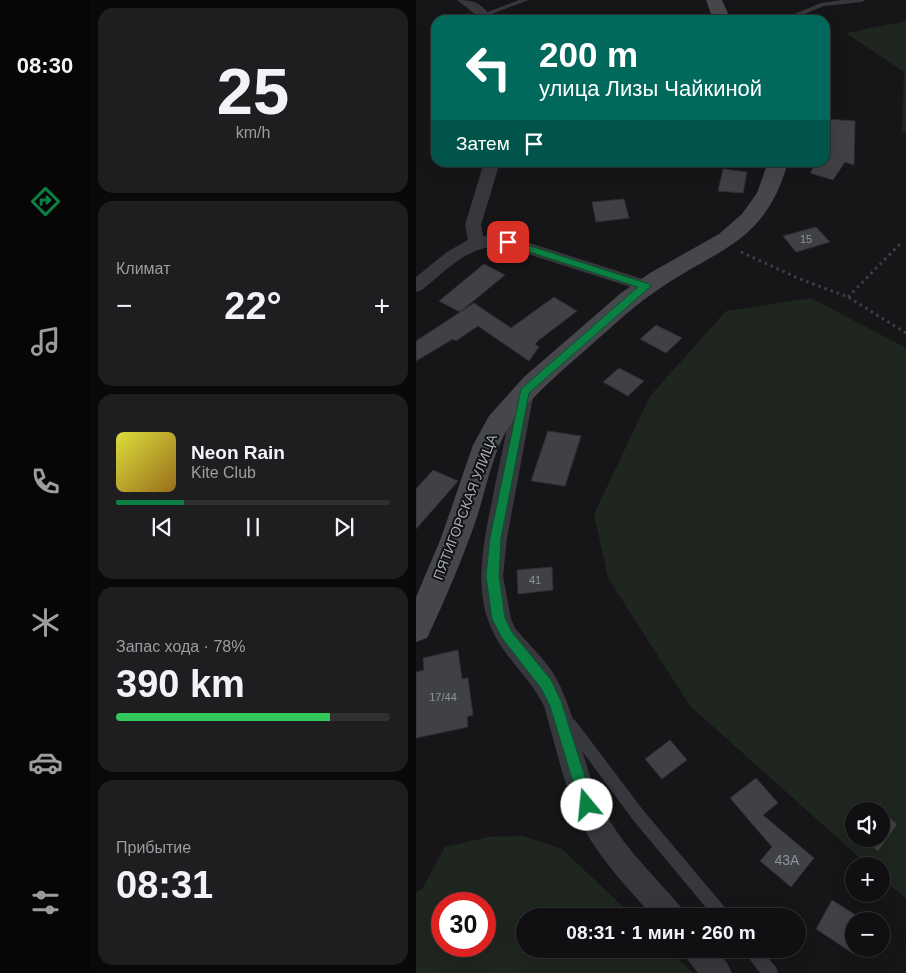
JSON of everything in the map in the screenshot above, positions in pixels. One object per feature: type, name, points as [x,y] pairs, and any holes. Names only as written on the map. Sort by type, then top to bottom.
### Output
[{"type":"street","points":[[464,0],[482,15]]},
{"type":"street","points":[[714,0],[720,15]]},
{"type":"street","points":[[477,242],[473,231],[473,224],[490,167]]},
{"type":"street","name":"ПЯТИГОРСКАЯ УЛИЦА","points":[[416,629],[460,526],[492,434],[506,412],[524,392],[646,286],[717,243],[750,220],[763,203],[777,167]]},
{"type":"street","points":[[416,286],[477,242],[493,240],[508,242],[646,286]]},
{"type":"street","name":"ПЯТИГОРСКАЯ УЛИЦА","points":[[524,392],[496,538],[492,576],[499,619],[506,634],[546,684],[556,706],[587,805],[612,847],[663,908]]},
{"type":"street","points":[[704,958],[717,973]]},
{"type":"lane","points":[[492,15],[526,0]]},
{"type":"lane","points":[[796,15],[823,4],[862,0]]},
{"type":"lane","name":"ПЯТИГОРСКАЯ УЛИЦА","points":[[556,706],[614,785],[716,908]]},
{"type":"lane","points":[[758,958],[770,973]]},
{"type":"path","points":[[717,243],[800,279],[848,297],[906,333]]},
{"type":"path","points":[[848,297],[900,244]]},
{"type":"shaded area","points":[[906,21],[906,133],[902,133],[904,72],[846,33]]},
{"type":"shaded area","points":[[811,298],[906,348],[906,899],[890,885],[890,857],[859,857],[848,847],[890,847],[890,802],[845,802],[845,845],[690,706],[608,578],[594,514],[650,396],[726,311]]},
{"type":"shaded area","points":[[523,836],[562,849],[625,908],[516,908],[516,958],[677,958],[693,973],[416,973],[416,893],[422,889],[445,847],[488,837]]},
{"type":"building","points":[[830,119],[855,121],[854,165],[845,162],[833,180],[810,173],[814,167],[830,167]]},
{"type":"building","points":[[723,169],[747,172],[743,193],[718,191]]},
{"type":"building","points":[[624,199],[629,218],[596,222],[592,202]]},
{"type":"building","points":[[816,227],[830,242],[796,252],[783,236]]},
{"type":"building","points":[[484,264],[505,275],[460,312],[439,301]]},
{"type":"building","points":[[554,297],[577,311],[535,344],[539,347],[529,361],[478,326],[456,341],[453,339],[416,361],[416,341],[474,303],[511,328]]},
{"type":"building","points":[[656,325],[682,338],[666,353],[640,339]]},
{"type":"building","points":[[619,368],[644,381],[628,396],[603,382]]},
{"type":"building","points":[[548,431],[581,436],[565,486],[531,481]]},
{"type":"building","points":[[433,470],[458,481],[416,529],[416,489]]},
{"type":"building","points":[[552,567],[553,590],[518,594],[517,570]]},
{"type":"building","points":[[458,650],[462,679],[468,678],[473,715],[467,717],[468,727],[416,738],[416,672],[424,670],[423,658]]},
{"type":"building","points":[[670,740],[687,760],[662,779],[645,759]]},
{"type":"building","points":[[756,778],[778,803],[763,815],[814,858],[791,887],[760,861],[772,847],[730,798]]},
{"type":"building","points":[[890,818],[897,824],[890,834]]},
{"type":"building","points":[[873,847],[881,847],[878,851]]},
{"type":"building","points":[[832,900],[851,912],[845,912],[845,948],[816,929]]},
{"type":"route","points":[[508,242],[646,286],[549,368],[524,392],[496,538],[492,576],[499,619],[506,634],[546,684],[556,706],[587,805]]}]
